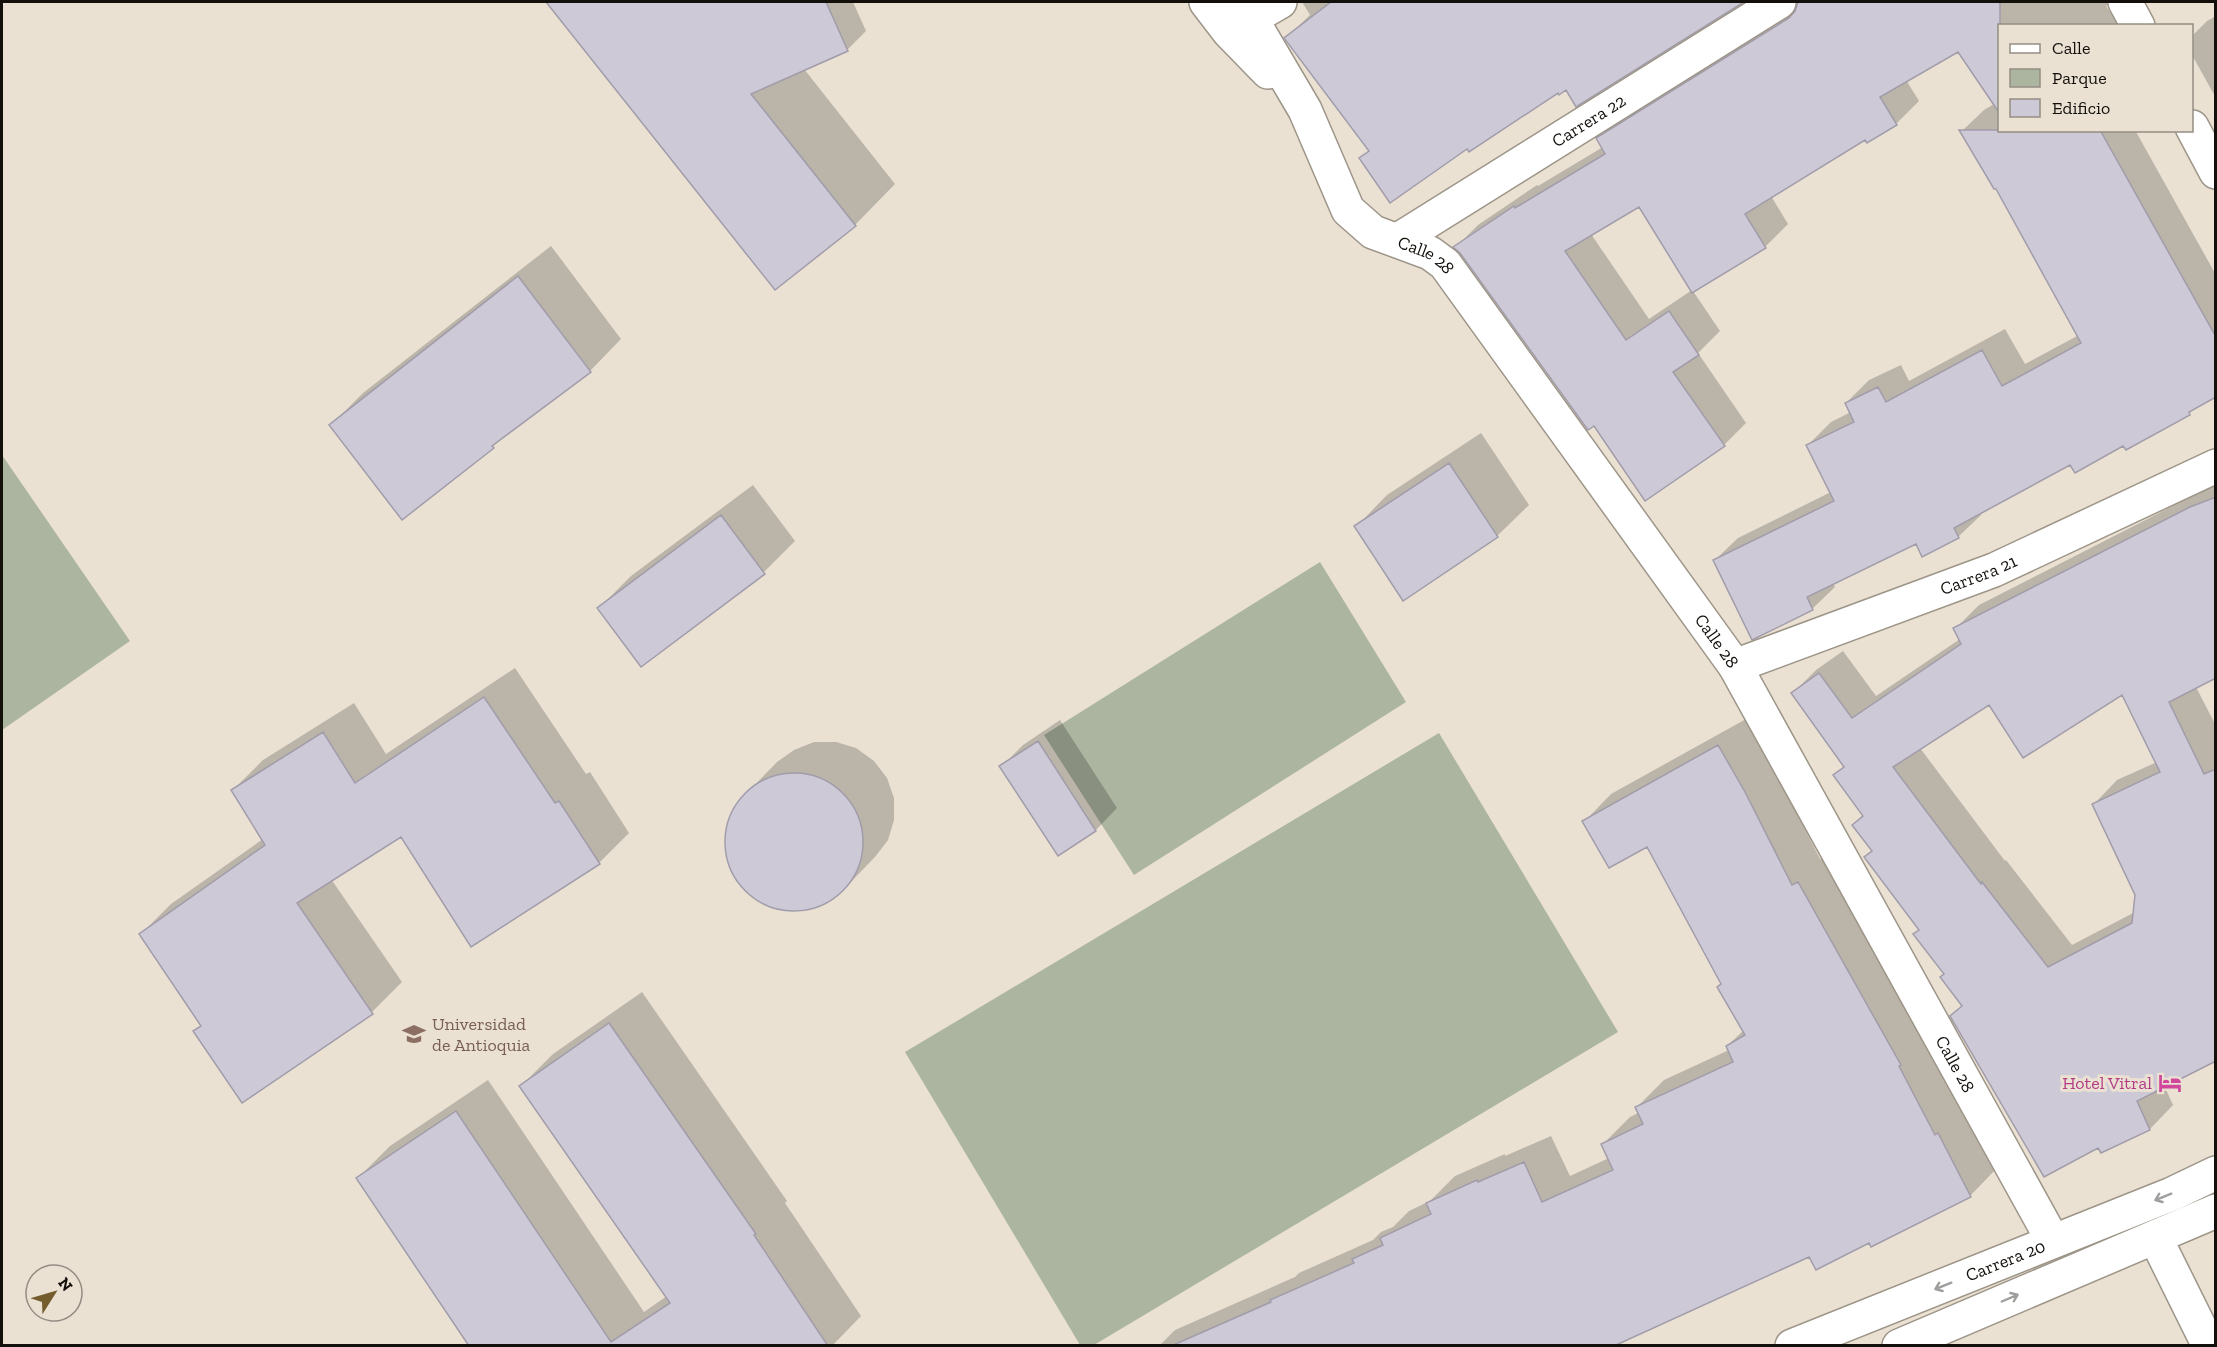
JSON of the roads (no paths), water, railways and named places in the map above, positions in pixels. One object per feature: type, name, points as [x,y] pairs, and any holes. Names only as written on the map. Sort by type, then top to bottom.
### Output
[{"type":"street","name":"Calle 28","points":[[1206,2],[1239,18],[1305,110],[1348,210],[1373,232],[1430,253],[1445,264],[1735,666],[2053,1241]]},
{"type":"street","points":[[1239,18],[1280,2]]},
{"type":"street","name":"Carrera 22","points":[[1398,240],[1779,2]]},
{"type":"street","points":[[2125,2],[2137,24]]},
{"type":"street","points":[[2193,129],[2216,172]]},
{"type":"street","name":"Carrera 21","points":[[1735,666],[1994,570],[2216,466]]},
{"type":"street","name":"Carrera 20","points":[[1792,1346],[2172,1194],[2216,1173]]},
{"type":"street","name":"Carrera 20","points":[[1899,1346],[2216,1211]]},
{"type":"street","points":[[2156,1237],[2209,1346]]},
{"type":"place","name":"Universidad de Antioquia","points":[[414,1034]]},
{"type":"place","name":"Hotel Vitral","points":[[2170,1083]]}]
